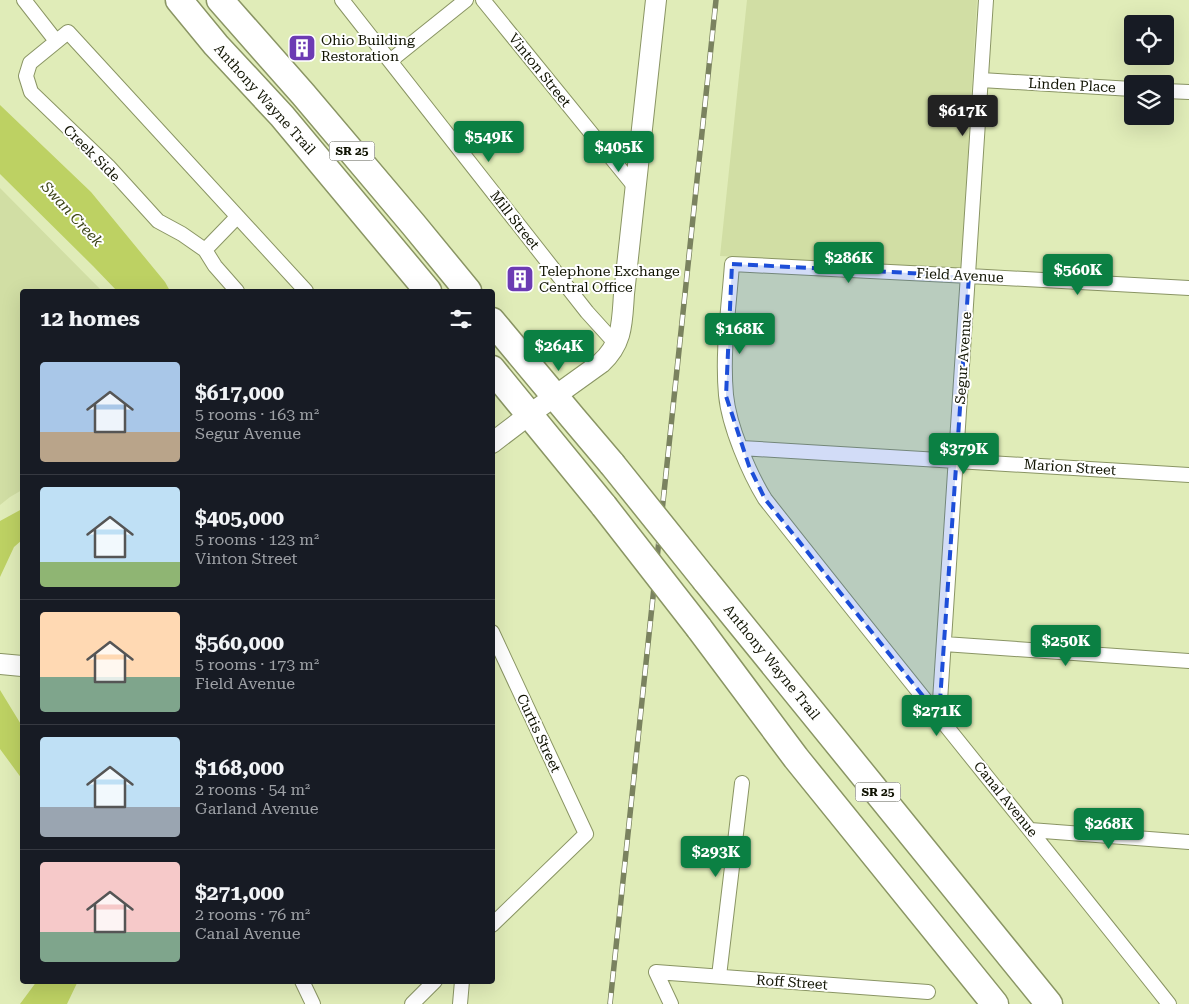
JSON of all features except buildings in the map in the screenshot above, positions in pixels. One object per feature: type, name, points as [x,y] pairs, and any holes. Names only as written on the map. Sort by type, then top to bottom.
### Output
[{"type":"highway","points":[[167,0],[216,45]]},
{"type":"highway","name":"Anthony Wayne Trail","points":[[179,0],[216,45],[282,116],[426,289]]},
{"type":"highway","name":"SR 25","points":[[225,4],[321,115],[466,289]]},
{"type":"highway","name":"Anthony Wayne Trail","points":[[495,325],[612,464],[1049,1004]]},
{"type":"highway","name":"SR 25","points":[[495,373],[604,506],[699,628],[796,758],[995,1004]]},
{"type":"street","points":[[24,0],[56,42]]},
{"type":"street","name":"Mill Street","points":[[342,0],[587,312],[612,350]]},
{"type":"street","points":[[390,61],[466,0]]},
{"type":"street","name":"Vinton Street","points":[[483,0],[635,187]]},
{"type":"street","points":[[495,441],[612,350],[622,326],[656,0]]},
{"type":"street","name":"Segur Avenue","points":[[939,716],[986,0]]},
{"type":"street","name":"Creek Side","points":[[235,289],[215,266],[205,250],[182,234],[158,221],[108,166],[31,92],[26,76],[30,63],[68,32],[304,289]]},
{"type":"street","name":"Linden Place","points":[[981,80],[1124,89]]},
{"type":"street","points":[[1174,91],[1189,92]]},
{"type":"street","points":[[205,250],[238,217]]},
{"type":"street","name":"Field Avenue","points":[[732,264],[1189,288]]},
{"type":"street","name":"Canal Avenue","points":[[732,264],[726,355],[726,396],[732,423],[756,484],[845,600],[1169,1004]]},
{"type":"street","name":"Marion Street","points":[[741,448],[1189,475]]},
{"type":"street","name":"Curtis Street","points":[[495,638],[586,834],[495,922]]},
{"type":"street","points":[[944,644],[1189,661]]},
{"type":"street","points":[[719,976],[742,783]]},
{"type":"street","points":[[1030,830],[1189,842]]},
{"type":"street","name":"Roff Street","points":[[671,1004],[656,972],[928,992]]},
{"type":"street","points":[[303,984],[313,1004]]},
{"type":"street","points":[[412,1004],[432,984]]},
{"type":"street","points":[[460,1004],[462,984]]},
{"type":"highlighted area","points":[[732,264],[969,276],[939,716],[765,499],[749,466],[726,396]]},
{"type":"shaded area","points":[[747,0],[977,0],[961,270],[720,256]]},
{"type":"shaded area","points":[[0,188],[100,289],[20,289],[20,491],[0,505]]},
{"type":"water","name":"Swan Creek","points":[[0,105],[91,192],[169,289],[115,289],[0,174]]},
{"type":"water","points":[[20,510],[20,542],[14,547],[0,577],[0,521]]},
{"type":"water","points":[[0,690],[20,723],[20,776],[0,749]]},
{"type":"water","points":[[35,984],[77,984],[67,1004],[20,1004]]},
{"type":"railway","points":[[610,1004],[716,0]]},
{"type":"place","name":"Ohio Building Restoration","points":[[302,48]]},
{"type":"place","name":"Telephone Exchange Central Office","points":[[520,279]]}]
